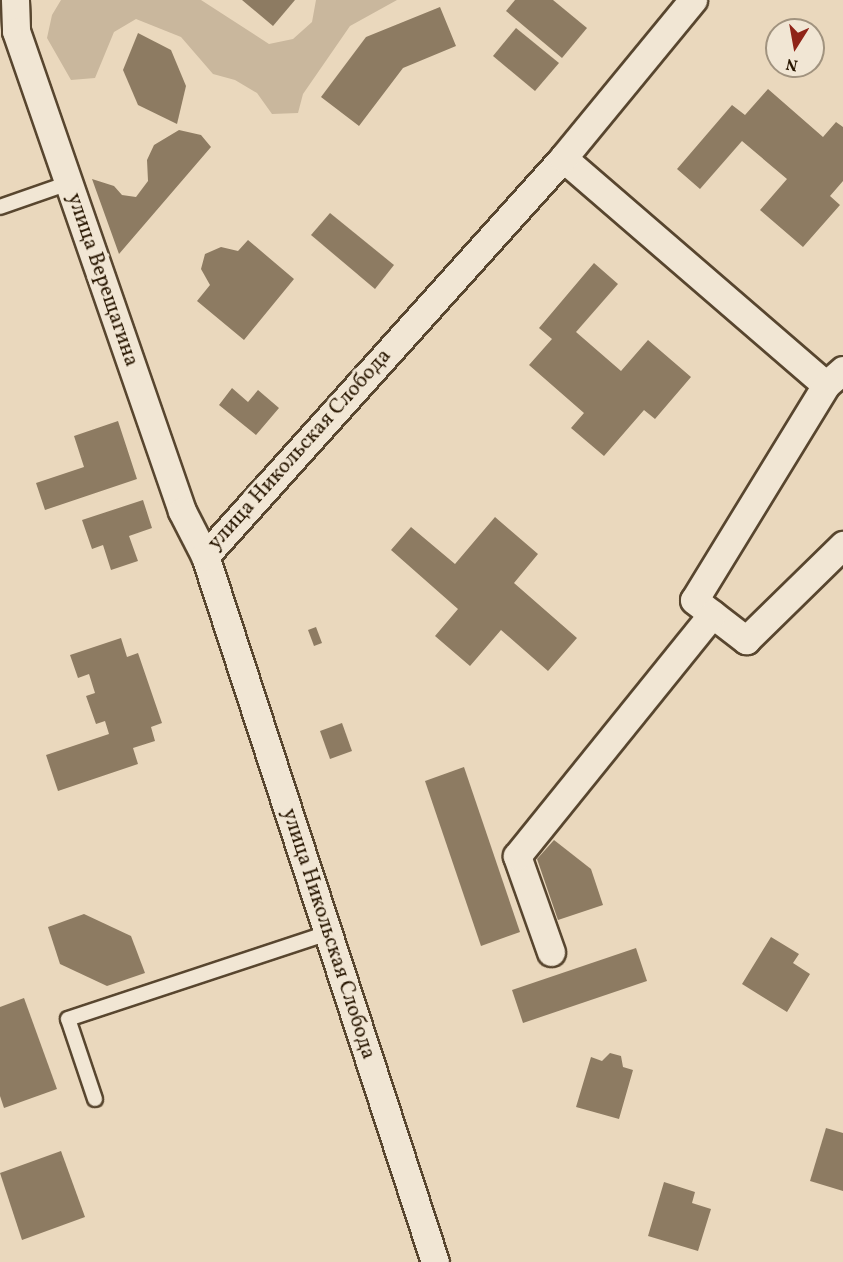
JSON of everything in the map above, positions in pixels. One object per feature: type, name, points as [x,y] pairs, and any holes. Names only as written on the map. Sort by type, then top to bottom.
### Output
[{"type":"street","name":"улица Верещагина","points":[[15,0],[16,30],[182,511],[205,556]]},
{"type":"street","name":"улица Никольская Слобода","points":[[435,1262],[205,556],[563,158],[693,0]]},
{"type":"street","points":[[563,158],[835,377],[694,600],[746,640],[843,545]]},
{"type":"street","points":[[551,952],[517,856],[712,614]]},
{"type":"lane","points":[[0,207],[69,183]]},
{"type":"lane","points":[[95,1099],[68,1019],[328,933]]},
{"type":"shaded area","points":[[61,0],[201,0],[269,44],[293,39],[312,22],[316,0],[397,0],[350,26],[303,94],[298,113],[272,114],[257,93],[235,80],[213,74],[181,37],[136,19],[114,32],[95,78],[71,80],[47,38],[52,15]]},
{"type":"building","points":[[242,0],[295,0],[273,26]]},
{"type":"building","points":[[515,0],[553,0],[587,28],[562,58],[506,11]]},
{"type":"building","points":[[440,7],[456,46],[403,68],[359,126],[321,97],[366,37]]},
{"type":"building","points":[[516,28],[559,63],[535,91],[493,56]]},
{"type":"building","points":[[138,33],[171,50],[186,86],[177,124],[138,105],[123,70]]},
{"type":"building","points":[[768,89],[823,137],[836,122],[843,127],[843,181],[830,196],[840,205],[803,247],[760,210],[787,179],[742,141],[700,189],[677,169],[732,105],[745,115]]},
{"type":"building","points":[[179,130],[201,135],[211,147],[119,254],[92,179],[114,186],[122,195],[136,197],[148,181],[147,160],[154,145]]},
{"type":"building","points":[[330,213],[394,265],[375,289],[311,235]]},
{"type":"building","points":[[248,240],[294,279],[244,340],[197,301],[210,285],[201,269],[205,254],[221,247],[238,251]]},
{"type":"building","points":[[594,263],[618,284],[576,332],[621,371],[648,340],[691,377],[655,419],[644,410],[604,456],[571,428],[584,413],[529,365],[552,339],[539,328]]},
{"type":"building","points":[[232,388],[248,402],[258,390],[279,408],[256,435],[219,405]]},
{"type":"building","points":[[118,421],[137,479],[45,510],[36,483],[84,467],[74,436]]},
{"type":"building","points":[[143,500],[152,528],[129,536],[138,561],[111,570],[103,545],[92,549],[82,520]]},
{"type":"building","points":[[495,517],[538,554],[514,583],[577,638],[548,671],[501,630],[470,666],[435,636],[458,609],[391,550],[411,527],[455,564]]},
{"type":"building","points":[[316,627],[322,643],[314,646],[308,630]]},
{"type":"building","points":[[121,638],[127,657],[138,653],[162,723],[151,727],[155,741],[133,748],[138,764],[58,791],[46,755],[109,734],[105,721],[96,724],[86,696],[95,693],[89,674],[78,678],[70,655]]},
{"type":"building","points":[[342,723],[352,751],[330,759],[320,731]]},
{"type":"building","points":[[464,767],[520,932],[481,946],[425,781]]},
{"type":"building","points":[[554,840],[591,869],[603,905],[558,920],[537,859]]},
{"type":"building","points":[[84,914],[131,936],[145,973],[107,986],[60,964],[48,927]]},
{"type":"building","points":[[771,937],[799,954],[793,963],[810,974],[787,1012],[742,984]]},
{"type":"building","points":[[636,948],[647,981],[523,1023],[512,990]]},
{"type":"building","points":[[24,998],[57,1089],[4,1108],[0,1096],[0,1007]]},
{"type":"building","points":[[610,1053],[621,1056],[623,1067],[633,1070],[619,1119],[576,1107],[591,1057],[602,1061]]},
{"type":"building","points":[[826,1128],[843,1133],[843,1191],[810,1181]]},
{"type":"building","points":[[61,1151],[85,1217],[22,1240],[0,1173]]},
{"type":"building","points":[[664,1182],[695,1192],[692,1203],[711,1209],[698,1251],[648,1236]]}]
